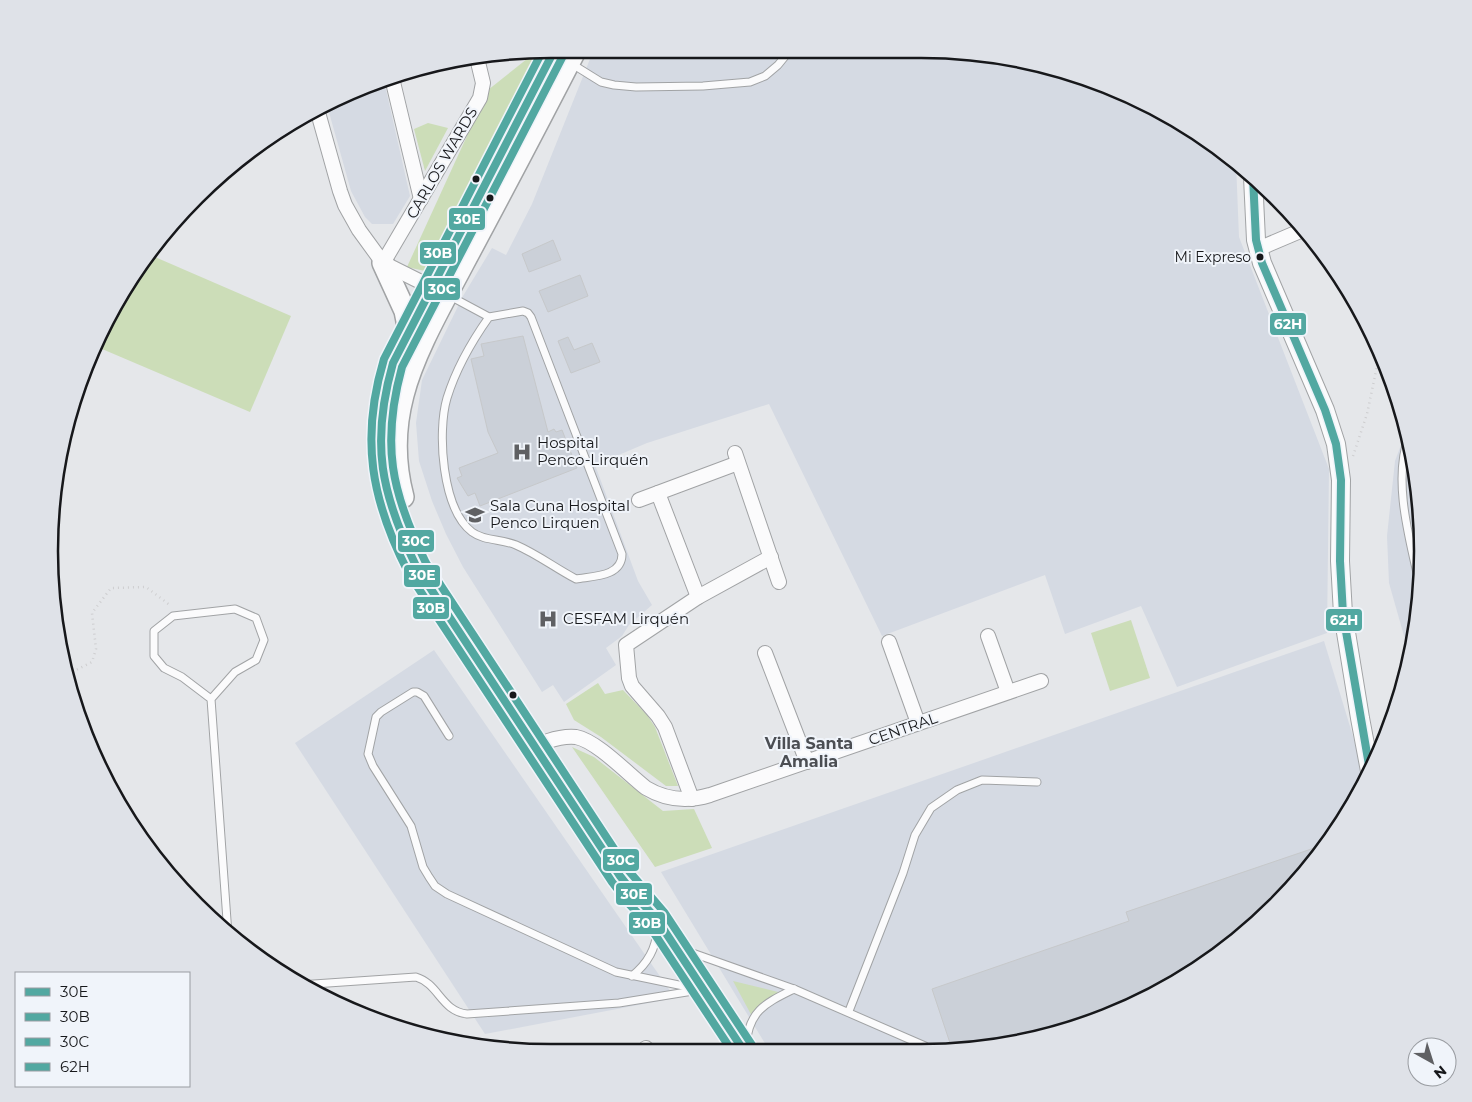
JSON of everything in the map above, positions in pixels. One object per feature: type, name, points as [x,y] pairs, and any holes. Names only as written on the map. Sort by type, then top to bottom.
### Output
[{"type":"main road","points":[[564,58],[439,291],[409,331],[394,363],[387,381],[380,419],[381,458],[393,516],[414,562],[428,586],[615,868],[638,899],[656,918]]},
{"type":"main road","points":[[383,263],[405,311],[409,331]]},
{"type":"main road","points":[[439,291],[403,394],[397,429],[396,447],[401,489],[412,526],[427,558],[632,869],[656,918],[740,1044]]},
{"type":"street","name":"CARLOS WARDS","points":[[383,263],[482,93],[483,84],[478,63]]},
{"type":"street","points":[[393,84],[421,199]]},
{"type":"street","points":[[319,116],[335,177],[345,205],[359,230],[383,263],[439,291]]},
{"type":"street","points":[[1253,187],[1258,249],[1266,275],[1332,427],[1340,462],[1340,561],[1343,614],[1368,760]]},
{"type":"street","points":[[1258,249],[1297,232]]},
{"type":"street","points":[[639,500],[737,458],[779,582]]},
{"type":"street","points":[[658,493],[698,597]]},
{"type":"street","points":[[692,799],[665,727],[630,682],[626,645],[698,597],[771,557]]},
{"type":"street","points":[[988,636],[1008,692]]},
{"type":"street","points":[[889,642],[918,723]]},
{"type":"street","points":[[765,653],[807,762]]},
{"type":"street","name":"CENTRAL","points":[[548,741],[566,737],[583,739],[597,747],[654,793],[672,799],[692,799],[710,795],[807,762],[1041,680]]},
{"type":"lane","points":[[573,58],[601,82],[636,87],[703,86],[750,82],[765,76],[783,58]]},
{"type":"lane","points":[[439,291],[489,317],[523,311],[528,312],[622,554],[620,565],[615,571],[576,579],[514,544],[472,532],[459,517],[449,492],[443,464],[444,415],[447,399],[462,362],[476,335],[489,317]]},
{"type":"lane","points":[[1405,453],[1402,491],[1414,559]]},
{"type":"lane","points":[[211,699],[182,677],[164,668],[154,656],[154,631],[173,616],[235,609],[256,618],[264,640],[256,660],[235,672],[211,699],[227,923]]},
{"type":"lane","points":[[449,736],[424,696],[413,692],[378,714],[374,721],[368,749],[373,766],[411,826],[423,866],[435,886],[448,894],[616,972],[703,990]]},
{"type":"lane","points":[[848,1011],[903,873],[915,835],[931,808],[957,790],[982,780],[1037,782]]},
{"type":"lane","points":[[632,976],[647,962],[652,954],[657,936],[656,918]]},
{"type":"lane","points":[[676,948],[794,989],[921,1044]]},
{"type":"lane","points":[[315,984],[416,977],[427,982],[449,1008],[467,1014],[618,1003],[703,990]]},
{"type":"lane","points":[[746,1044],[752,1022],[761,1007],[794,989]]},
{"type":"path","points":[[1341,480],[1363,429],[1377,363]]},
{"type":"path","points":[[72,672],[92,662],[96,649],[92,613],[111,588],[146,586],[172,607],[173,616]]},
{"type":"shaded area","points":[[590,58],[953,59],[1017,67],[1049,74],[1110,95],[1139,108],[1195,141],[1236,172],[1239,237],[1329,469],[1327,633],[1177,687],[1141,606],[1065,634],[1045,575],[882,636],[769,404],[647,443],[595,465],[638,581],[652,605],[629,625],[622,636],[606,648],[616,665],[564,702],[553,685],[542,692],[463,567],[446,534],[432,501],[419,461],[416,423],[422,380],[463,296],[492,248],[506,255],[532,204]]},
{"type":"shaded area","points":[[385,86],[410,196],[393,224],[372,224],[365,217],[351,191],[329,110]]},
{"type":"shaded area","points":[[1402,442],[1410,487],[1414,551],[1413,583],[1406,642],[1389,583],[1387,536],[1395,461]]},
{"type":"shaded area","points":[[1324,641],[1363,770],[1348,798],[1313,851],[1270,900],[1221,943],[1168,978],[1110,1007],[1049,1028],[985,1040],[921,1044],[765,1044],[661,872]]},
{"type":"shaded area","points":[[434,650],[675,998],[485,1034],[295,743]]},
{"type":"green space","points":[[537,58],[478,179],[425,271],[407,267],[488,90],[527,59]]},
{"type":"green space","points":[[428,123],[448,128],[425,171],[414,129]]},
{"type":"green space","points":[[155,257],[291,316],[250,412],[101,349],[124,304]]},
{"type":"green space","points":[[1131,620],[1150,678],[1110,691],[1091,633]]},
{"type":"green space","points":[[598,683],[605,694],[623,690],[647,715],[655,727],[678,786],[666,786],[601,737],[574,720],[566,704]]},
{"type":"green space","points":[[572,747],[594,757],[663,811],[694,809],[712,848],[655,867]]},
{"type":"green space","points":[[733,981],[778,992],[754,1020]]},
{"type":"building","points":[[553,240],[561,260],[529,272],[522,254]]},
{"type":"building","points":[[580,275],[588,296],[548,312],[539,291]]},
{"type":"building","points":[[523,336],[548,432],[554,429],[556,432],[562,430],[577,468],[480,506],[475,493],[468,496],[457,478],[462,476],[459,468],[498,453],[488,432],[471,359],[484,356],[481,344]]},
{"type":"building","points":[[568,337],[574,350],[592,343],[600,362],[571,373],[558,341]]},
{"type":"building","points":[[1315,848],[1270,900],[1221,943],[1168,978],[1139,994],[1110,1007],[1049,1028],[985,1040],[950,1043],[932,989],[1129,921],[1126,912]]},
{"type":"transit line","name":"30B","points":[[539,58],[384,359],[372,416],[371,443],[373,469],[378,495],[386,520],[409,574],[612,882],[648,924],[727,1044]]},
{"type":"transit line","name":"30E","points":[[550,58],[393,363],[382,419],[381,444],[383,468],[395,516],[417,568],[620,876],[656,918],[739,1044]]},
{"type":"transit line","name":"30C","points":[[562,58],[402,367],[392,420],[391,444],[397,490],[414,537],[426,563],[628,870],[664,912],[751,1044]]},
{"type":"transit line","name":"62H","points":[[1253,187],[1256,240],[1262,263],[1325,410],[1336,444],[1341,480],[1340,561],[1343,614],[1368,760]]},
{"type":"place","name":"Mi Expreso","points":[[1260,257]]},
{"type":"place","name":"Hospital Penco-Lirquén","points":[[522,452]]},
{"type":"place","name":"Sala Cuna Hospital Penco Lirquen","points":[[475,515]]},
{"type":"place","name":"CESFAM Lirquén","points":[[548,619]]},
{"type":"district","name":"Villa Santa Amalia","points":[[809,752]]}]
